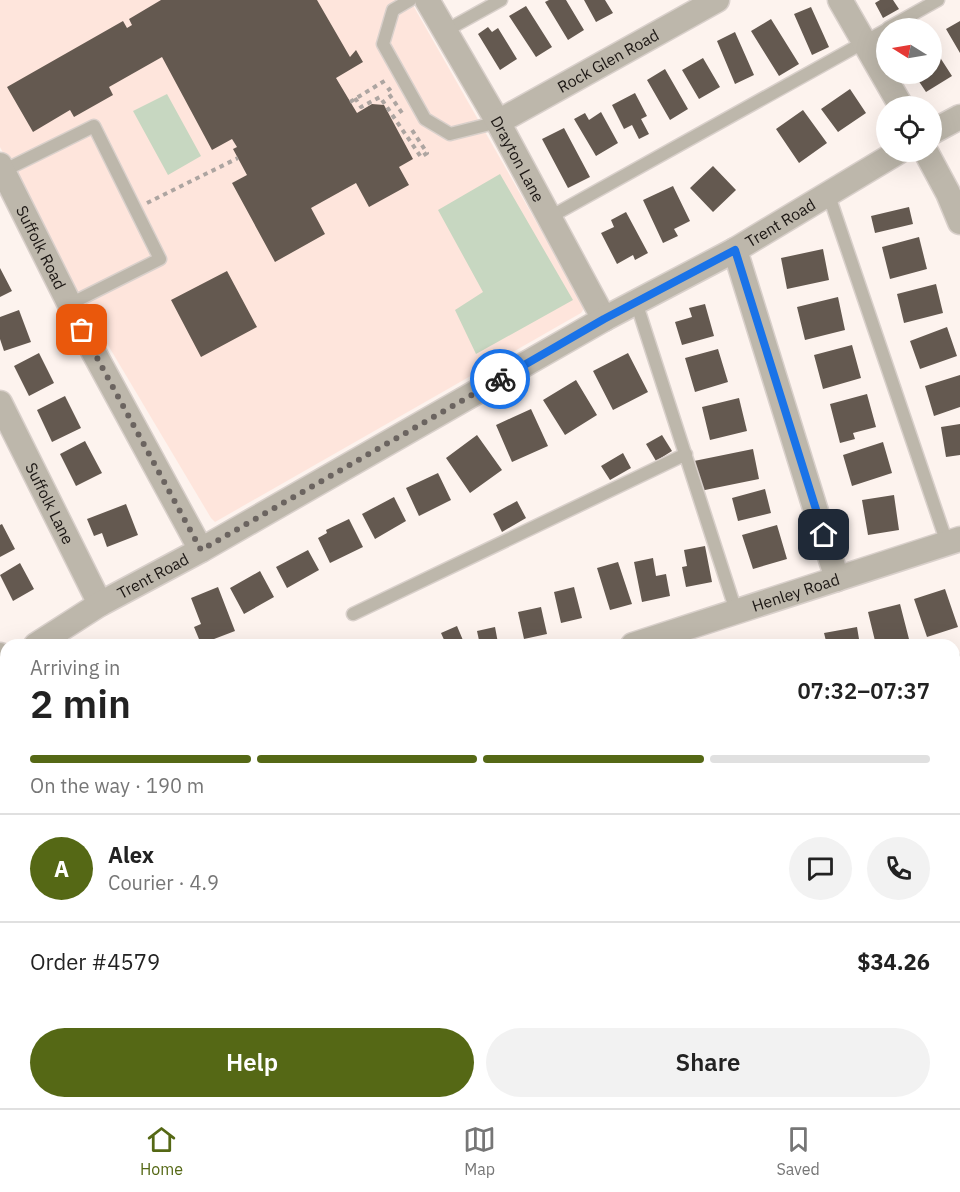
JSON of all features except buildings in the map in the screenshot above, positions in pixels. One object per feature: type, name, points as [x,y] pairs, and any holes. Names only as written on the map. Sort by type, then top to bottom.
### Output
[{"type":"street","name":"Drayton Lane","points":[[427,0],[498,122],[604,319]]},
{"type":"street","name":"Rock Glen Road","points":[[498,122],[717,0]]},
{"type":"street","points":[[840,0],[895,96]]},
{"type":"street","points":[[942,127],[960,117]]},
{"type":"street","name":"Trent Road","points":[[45,639],[100,604],[201,550],[604,319],[735,250],[881,162]]},
{"type":"street","points":[[931,162],[960,222]]},
{"type":"street","name":"Suffolk Road","points":[[2,168],[70,304],[201,550]]},
{"type":"street","points":[[735,250],[837,579]]},
{"type":"street","name":"Suffolk Lane","points":[[0,403],[100,604]]},
{"type":"street","name":"Henley Road","points":[[651,639],[953,541]]},
{"type":"lane","points":[[410,0],[393,10],[383,44],[424,119],[450,134],[498,122]]},
{"type":"lane","points":[[445,31],[501,0]]},
{"type":"lane","points":[[906,18],[938,0]]},
{"type":"lane","points":[[550,218],[876,35]]},
{"type":"lane","points":[[2,168],[94,126],[160,259],[70,304]]},
{"type":"lane","points":[[828,193],[953,541]]},
{"type":"lane","points":[[636,302],[736,611]]},
{"type":"lane","points":[[353,614],[686,454]]},
{"type":"path","points":[[350,102],[379,84]]},
{"type":"path","points":[[387,91],[404,118]]},
{"type":"path","points":[[355,98],[361,107],[380,97],[421,157],[428,153],[410,126]]},
{"type":"path","points":[[135,209],[238,158]]},
{"type":"shaded area","points":[[0,0],[410,0],[584,306],[583,310],[215,522],[62,268],[0,147]]},
{"type":"green space","points":[[167,94],[201,156],[168,175],[133,111]]},
{"type":"green space","points":[[500,174],[573,300],[476,354],[455,310],[483,292],[438,210]]},
{"type":"way so far","points":[[82,330],[201,550],[500,379]]},
{"type":"route","points":[[500,379],[604,319],[735,250],[824,535]]}]
